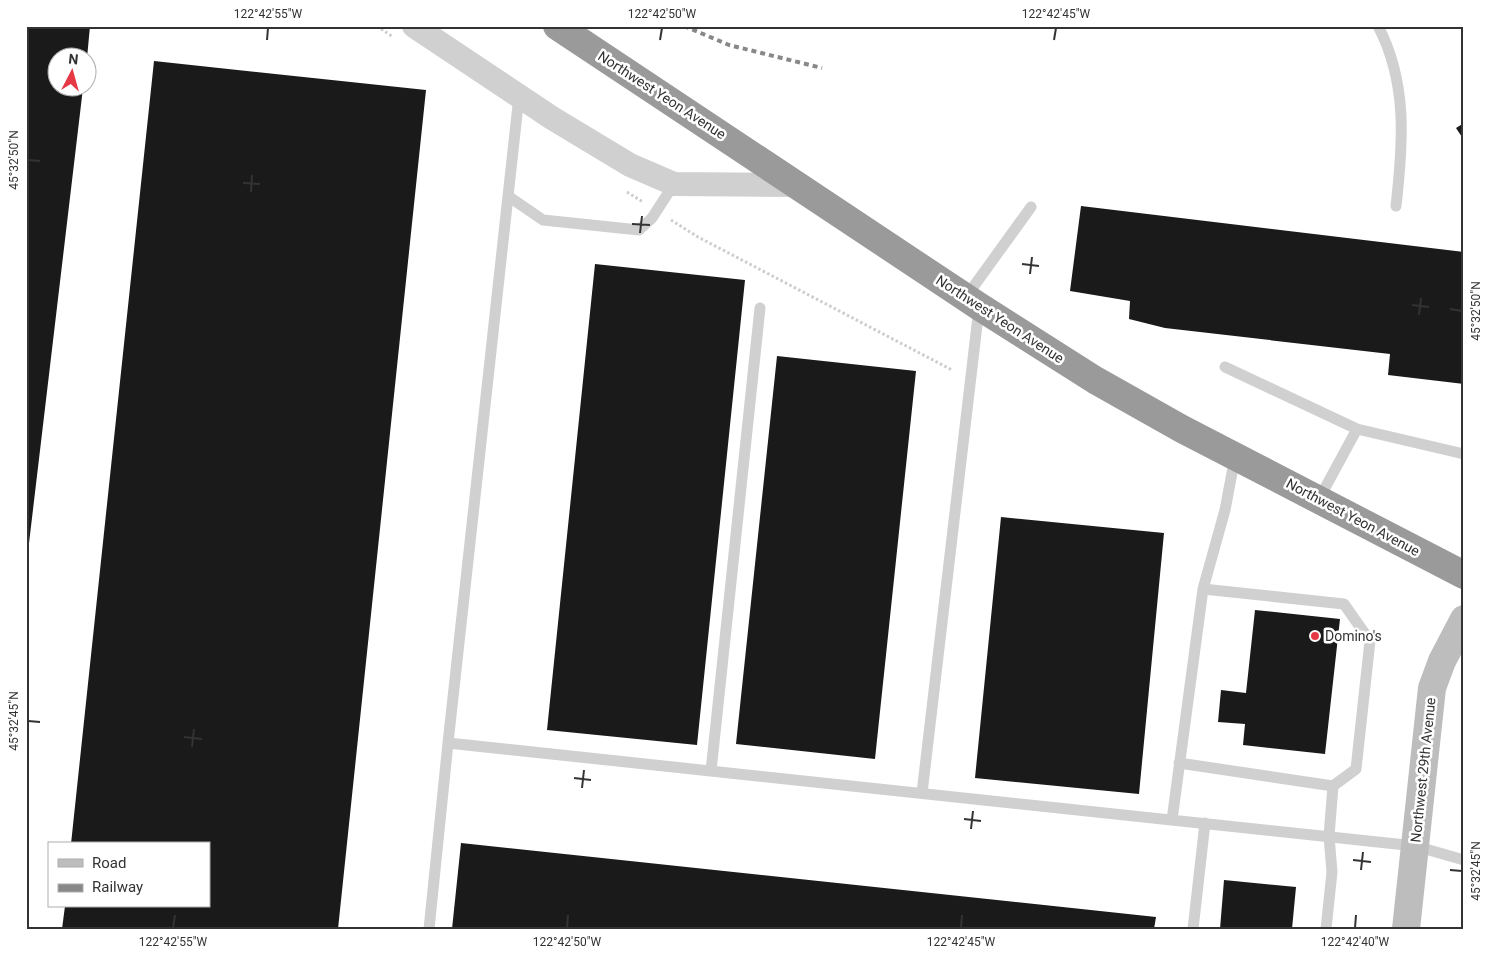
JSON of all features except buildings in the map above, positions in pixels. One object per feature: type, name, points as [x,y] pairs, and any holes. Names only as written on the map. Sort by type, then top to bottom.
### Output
[{"type":"highway","name":"Northwest Yeon Avenue","points":[[558,26],[972,302],[1096,380],[1235,456],[1464,575]]},
{"type":"street","points":[[414,26],[519,96],[630,165],[674,184],[798,185]]},
{"type":"street","name":"Northwest 29th Avenue","points":[[1406,929],[1432,688],[1442,662],[1464,619]]},
{"type":"lane","points":[[1378,26],[1388,46],[1395,68],[1402,118],[1402,146],[1396,206]]},
{"type":"lane","points":[[428,929],[519,96]]},
{"type":"lane","points":[[508,196],[543,220],[638,230],[652,218],[674,184]]},
{"type":"lane","points":[[922,793],[972,302],[1031,206]]},
{"type":"lane","points":[[711,771],[760,308]]},
{"type":"lane","points":[[1225,368],[1357,428],[1464,454]]},
{"type":"lane","points":[[1319,499],[1357,428]]},
{"type":"lane","points":[[1172,820],[1203,589],[1225,510],[1235,456]]},
{"type":"lane","points":[[1180,763],[1333,786],[1356,769],[1370,641],[1344,604],[1203,589]]},
{"type":"lane","points":[[448,744],[1330,836],[1416,846],[1464,860]]},
{"type":"lane","points":[[1326,929],[1332,872],[1330,836],[1333,786]]},
{"type":"lane","points":[[1193,929],[1205,823]]},
{"type":"railway","points":[[684,26],[729,45],[822,68]]},
{"type":"place","name":"Domino's","points":[[1315,636]]}]
